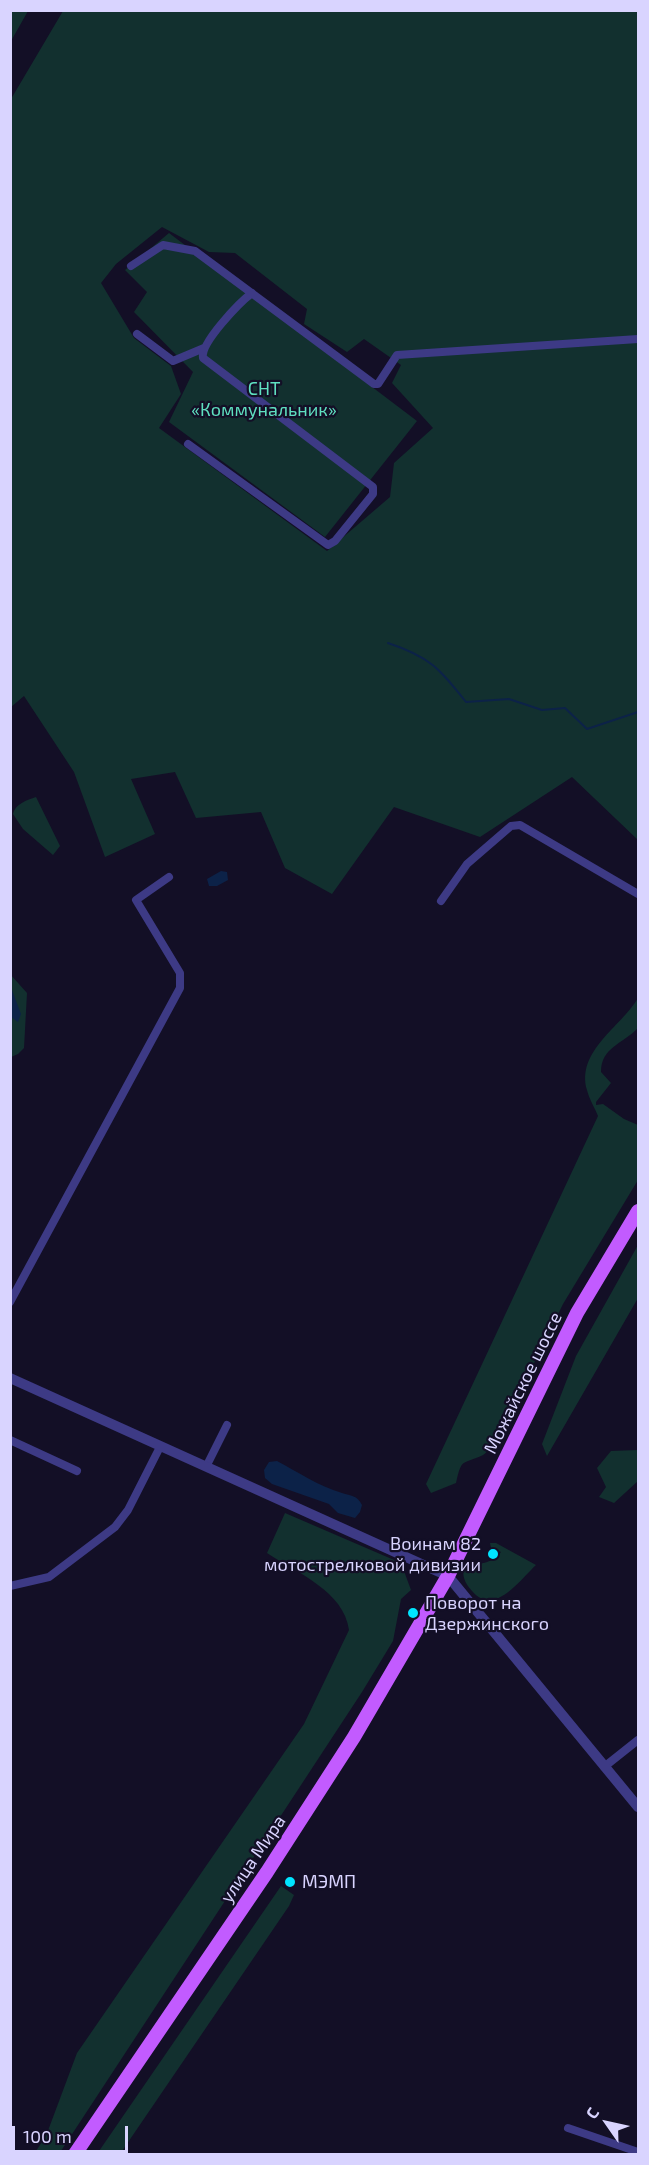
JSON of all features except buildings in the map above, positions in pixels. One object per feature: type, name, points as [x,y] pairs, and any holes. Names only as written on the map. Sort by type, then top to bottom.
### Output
[{"type":"main road","name":"Можайское шоссе","points":[[448,1576],[574,1319],[639,1210]]},
{"type":"main road","name":"улица Мира","points":[[75,2154],[326,1783],[448,1576]]},
{"type":"street","points":[[132,266],[163,245],[185,247],[201,254],[374,384],[378,384],[397,355],[639,339]]},
{"type":"street","points":[[137,334],[173,362],[204,348],[236,308],[252,293]]},
{"type":"street","points":[[188,444],[328,545],[335,541],[374,491],[373,487],[356,473],[207,361],[203,357],[204,348]]},
{"type":"street","points":[[441,901],[467,864],[511,826],[520,825],[639,894]]},
{"type":"street","points":[[10,1302],[180,988],[180,973],[136,900],[169,877]]},
{"type":"street","points":[[10,1378],[448,1576],[639,1807]]},
{"type":"street","points":[[207,1467],[227,1425]]},
{"type":"street","points":[[10,1440],[77,1471]]},
{"type":"street","points":[[10,1586],[49,1577],[115,1527],[128,1510],[160,1447]]},
{"type":"street","points":[[604,1767],[639,1740]]},
{"type":"street","points":[[568,2128],[639,2151]]},
{"type":"green space","points":[[10,11],[28,11],[11,41]]},
{"type":"green space","points":[[63,11],[638,11],[638,840],[572,777],[480,837],[394,807],[332,894],[285,868],[261,812],[196,818],[175,772],[131,779],[155,834],[105,857],[74,772],[24,696],[11,707],[11,99]],"holes":[[[162,227],[209,252],[235,253],[307,309],[304,324],[347,352],[364,339],[401,365],[392,383],[433,428],[394,463],[390,497],[327,551],[159,428],[181,394],[171,366],[134,338],[101,283],[116,264]]]},
{"type":"green space","name":"СНТ «Коммунальник»","points":[[169,233],[417,421],[325,537],[169,422],[193,372],[134,312],[147,292],[125,270]]},
{"type":"green space","points":[[36,797],[60,846],[53,855],[23,829],[13,814],[19,805]]},
{"type":"green space","points":[[10,974],[27,993],[24,1048],[11,1057]]},
{"type":"green space","points":[[638,998],[638,1028],[609,1051],[605,1057],[601,1072],[611,1083],[596,1105],[603,1104],[624,1119],[638,1125],[638,1180],[563,1304],[496,1441],[483,1455],[462,1465],[456,1483],[431,1493],[426,1484],[598,1116],[587,1090],[585,1076],[588,1063],[602,1040]]},
{"type":"green space","points":[[638,1245],[638,1298],[547,1456],[542,1444],[576,1356]]},
{"type":"green space","points":[[638,1450],[638,1481],[614,1503],[599,1497],[606,1487],[597,1468],[611,1451]]},
{"type":"green space","points":[[285,1513],[401,1563],[411,1590],[401,1599],[393,1641],[362,1692],[59,2154],[34,2154],[46,2136],[77,2053],[304,1724],[349,1630],[345,1616],[329,1594],[267,1553]]},
{"type":"green space","points":[[490,1543],[496,1543],[536,1565],[506,1594],[489,1600],[480,1598],[472,1591],[465,1582],[463,1572],[464,1565],[485,1563],[498,1556],[501,1552],[491,1548]]},
{"type":"green space","points":[[281,1886],[294,1895],[289,1906],[120,2154],[97,2154]]},
{"type":"water","points":[[221,871],[227,872],[228,880],[217,886],[209,886],[207,879]]},
{"type":"water","points":[[10,985],[21,1014],[18,1022],[11,1017]]},
{"type":"water","points":[[277,1461],[325,1487],[356,1498],[362,1505],[360,1512],[355,1518],[338,1513],[329,1504],[272,1484],[265,1478],[264,1470],[269,1462]]},
{"type":"waterway","points":[[388,643],[414,653],[433,665],[466,702],[509,699],[542,710],[565,708],[587,729],[638,712]]},
{"type":"place","name":"Воинам 82 мотострелковой дивизии","points":[[493,1554]]},
{"type":"place","name":"Поворот на Дзержинского","points":[[413,1613]]},
{"type":"place","name":"МЭМП","points":[[290,1882]]}]
